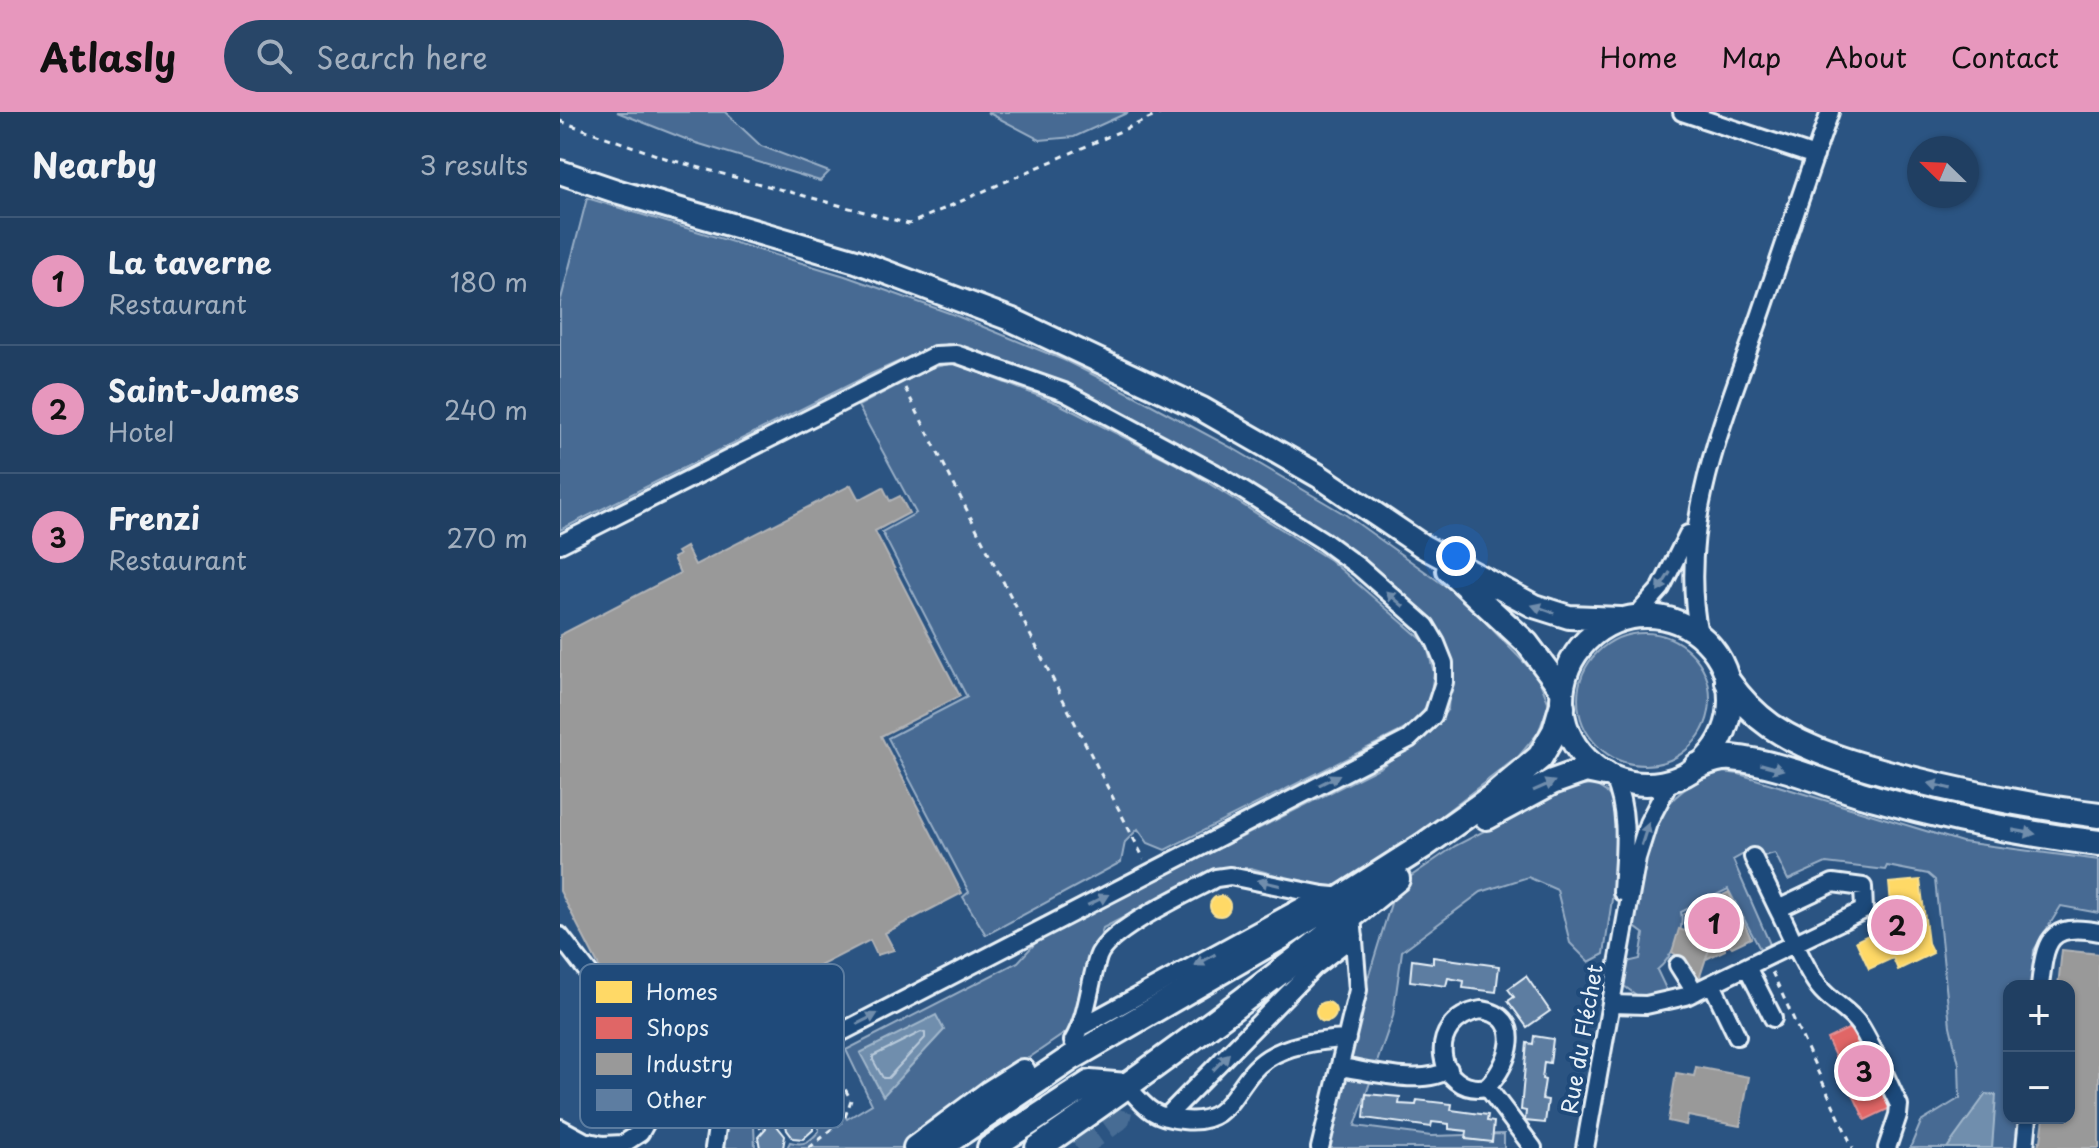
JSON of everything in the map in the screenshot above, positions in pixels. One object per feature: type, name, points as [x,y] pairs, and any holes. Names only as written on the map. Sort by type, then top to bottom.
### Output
[{"type":"highway","points":[[1728,682],[1738,696],[1769,724],[1810,747],[1843,759],[1947,788],[2099,815]]},
{"type":"highway","points":[[1038,1148],[1127,1086],[1423,846],[1540,757],[1555,731],[1562,698]]},
{"type":"highway","points":[[1697,766],[1717,758],[1753,761],[1935,813],[2099,843]]},
{"type":"highway","points":[[916,1148],[990,1093],[1083,1038],[1344,911],[1462,831],[1524,796],[1586,770],[1610,776]]},
{"type":"highway","points":[[938,1148],[1071,1058],[1083,1038]]},
{"type":"highway","points":[[962,1148],[1079,1069],[1083,1038]]},
{"type":"highway","points":[[990,1148],[1090,1083],[1127,1086]]},
{"type":"highway","points":[[1017,1148],[1097,1093],[1127,1086]]},
{"type":"highway","points":[[1058,1148],[1112,1112],[1127,1086]]},
{"type":"main road","points":[[560,172],[856,261],[1010,319],[1202,409],[1319,476],[1424,547],[1534,606],[1569,617],[1659,616],[1680,622],[1699,634],[1722,664],[1728,682],[1729,706],[1725,729],[1714,749],[1697,766],[1670,781],[1635,783],[1610,776],[1588,761],[1575,746],[1566,727],[1562,698],[1568,667],[1581,646],[1598,630],[1628,618]]},
{"type":"main road","points":[[1424,547],[1527,643],[1562,698]]},
{"type":"street","points":[[1682,112],[1815,156]]},
{"type":"street","points":[[1699,634],[1692,601],[1692,555],[1705,491],[1727,412],[1830,112]]},
{"type":"street","points":[[560,544],[935,355],[956,354],[1064,392],[1215,473],[1359,567],[1426,626],[1436,643],[1444,663],[1444,682],[1433,716],[1409,739],[844,1032]]},
{"type":"street","points":[[1628,618],[1661,588],[1681,552],[1705,491]]},
{"type":"street","name":"Rue du Fléchet","points":[[1610,776],[1622,797],[1626,820],[1621,937]]},
{"type":"street","name":"Rue du Fléchet","points":[[1585,1148],[1637,858],[1648,823],[1670,781]]},
{"type":"street","points":[[1753,857],[1821,990],[1850,1013],[1861,1027],[1899,1105],[1887,1148]]},
{"type":"street","points":[[1083,1038],[1099,953],[1113,936],[1216,878],[1230,876],[1344,911]]},
{"type":"street","points":[[1612,1004],[1646,1005],[1695,992],[1864,910],[1863,887],[1833,883],[1778,909]]},
{"type":"street","points":[[1320,1148],[1358,990],[1344,911]]},
{"type":"street","points":[[1166,1117],[1314,967],[1344,911]]},
{"type":"street","points":[[2041,980],[2045,949],[2052,938],[2064,929],[2075,927],[2099,932]]},
{"type":"street","points":[[560,936],[582,964]]},
{"type":"street","points":[[1678,965],[1695,992]]},
{"type":"street","points":[[1747,967],[1773,1018]]},
{"type":"street","points":[[1712,984],[1737,1036]]},
{"type":"street","points":[[1469,1012],[1491,1012],[1505,1023],[1510,1042],[1504,1066],[1487,1087],[1472,1088],[1462,1084],[1442,1059],[1444,1035],[1449,1027],[1469,1012]]},
{"type":"street","points":[[1127,1086],[1150,1112],[1203,1121],[1220,1113],[1255,1070],[1268,1059],[1281,1052],[1347,1039]]},
{"type":"street","points":[[1340,1067],[1424,1078],[1449,1069]]},
{"type":"street","points":[[1487,1087],[1533,1148]]},
{"type":"street","points":[[2025,1148],[2027,1124]]},
{"type":"street","points":[[560,1128],[584,1141],[603,1145],[623,1144],[643,1128]]},
{"type":"street","points":[[714,1148],[717,1128]]},
{"type":"street","points":[[560,1143],[571,1148]]},
{"type":"path","points":[[560,121],[671,160],[909,224],[1164,112]]},
{"type":"path","points":[[898,374],[1151,872]]},
{"type":"path","points":[[1765,958],[1853,1148]]},
{"type":"path","points":[[844,1087],[851,1100],[844,1120]]},
{"type":"path","points":[[809,1148],[834,1128]]},
{"type":"shaded area","points":[[617,112],[725,112],[761,146],[829,172],[820,181],[693,142]]},
{"type":"shaded area","points":[[987,112],[1129,112],[1074,137],[1040,140]]},
{"type":"shaded area","points":[[587,198],[845,276],[952,314],[1066,361],[1234,449],[1346,515],[1462,598],[1538,677],[1549,704],[1538,733],[1519,756],[1355,882],[1333,886],[1304,883],[1251,868],[1219,868],[1103,928],[1071,1029],[902,1148],[787,1148],[790,1142],[799,1144],[813,1138],[818,1128],[844,1128],[844,1114],[847,1119],[872,1104],[846,1050],[1018,962],[1039,939],[1381,767],[1430,731],[1448,709],[1451,661],[1387,584],[1066,386],[948,344],[929,348],[871,374],[560,530],[560,303]]},
{"type":"shaded area","points":[[954,363],[1057,403],[1186,469],[1330,560],[1426,643],[1434,673],[1429,704],[1413,725],[1165,850],[1148,843],[1138,829],[1125,842],[1121,862],[986,935],[963,897],[969,892],[888,738],[967,697],[882,532],[916,513],[858,406],[930,368]]},
{"type":"shaded area","points":[[1644,633],[1669,638],[1691,652],[1705,674],[1710,699],[1705,724],[1691,746],[1669,760],[1644,765],[1619,760],[1597,746],[1583,724],[1578,699],[1583,674],[1597,652],[1619,638]]},
{"type":"shaded area","points":[[1723,772],[1739,774],[1962,842],[2099,860],[2099,913],[2061,906],[2034,950],[2032,980],[2003,980],[2003,1124],[2018,1124],[2016,1148],[1910,1148],[1921,1122],[1960,1098],[1959,1064],[1950,1026],[1935,880],[1928,874],[1887,866],[1885,870],[1826,863],[1788,880],[1775,853],[1760,857],[1751,850],[1733,860],[1770,944],[1760,949],[1728,889],[1681,912],[1676,944],[1657,970],[1668,993],[1642,999],[1624,986],[1627,962],[1640,959],[1644,934],[1632,925],[1640,875],[1653,830],[1663,811],[1678,795],[1697,782]]},
{"type":"shaded area","points":[[1595,785],[1617,804],[1616,872],[1604,954],[1589,962],[1570,943],[1557,890],[1528,877],[1481,892],[1402,951],[1393,1016],[1355,1126],[1431,1136],[1504,1134],[1504,1148],[1329,1148],[1365,988],[1392,900],[1407,879],[1455,846],[1569,787]]},
{"type":"shaded area","points":[[724,1128],[754,1128],[755,1148],[719,1148]]},
{"type":"water","points":[[936,1015],[944,1030],[883,1096],[860,1053]]},
{"type":"water","points":[[1986,1094],[1996,1095],[1992,1148],[1947,1148]]},
{"type":"building: Homes","points":[[1920,880],[1928,943],[1933,953],[1898,970],[1893,958],[1869,969],[1856,941],[1885,927],[1885,920],[1892,915],[1889,883]]},
{"type":"building: Homes","points":[[1220,896],[1227,899],[1230,906],[1227,913],[1220,916],[1213,913],[1210,906],[1213,899]]},
{"type":"building: Homes","points":[[1891,908],[1892,915],[1885,920],[1885,927],[1879,930],[1879,916]]},
{"type":"building: Homes","points":[[1326,1002],[1333,1005],[1336,1012],[1333,1019],[1326,1022],[1319,1019],[1316,1012],[1319,1005]]},
{"type":"building: Shops","points":[[1718,904],[1733,911],[1740,926],[1733,941],[1718,948],[1703,941],[1696,926],[1703,911]]},
{"type":"building: Shops","points":[[1852,1027],[1890,1108],[1865,1120],[1827,1039]]},
{"type":"building: Industry","points":[[851,485],[859,500],[883,487],[890,501],[900,496],[909,513],[875,531],[960,696],[881,736],[962,893],[885,933],[894,950],[877,955],[870,940],[823,964],[598,964],[560,891],[560,635],[680,573],[673,558],[686,547],[695,565]]},
{"type":"building: Industry","points":[[1729,892],[1751,938],[1732,947],[1729,944],[1738,934],[1739,923],[1731,909],[1717,904],[1701,911],[1696,922],[1698,935],[1694,935],[1684,914]]},
{"type":"building: Industry","points":[[1679,929],[1688,932],[1691,937],[1698,935],[1710,946],[1699,979],[1679,964],[1682,959],[1672,952]]},
{"type":"building: Industry","points":[[1710,946],[1725,946],[1725,950],[1706,959]]},
{"type":"building: Industry","points":[[2062,950],[2099,954],[2099,1148],[2038,1148],[2043,1124],[2075,1124],[2075,980],[2059,980]]},
{"type":"building: Industry","points":[[1696,1067],[1749,1077],[1740,1126],[1688,1116],[1686,1125],[1668,1121],[1676,1073],[1694,1076]]},
{"type":"building: Other","points":[[1433,957],[1499,966],[1496,992],[1463,988],[1464,981],[1448,978],[1446,986],[1410,981],[1412,960],[1433,963]]},
{"type":"building: Other","points":[[1526,976],[1550,1011],[1527,1027],[1508,1001],[1514,997],[1508,989]]},
{"type":"building: Other","points":[[1534,1036],[1553,1039],[1550,1063],[1544,1062],[1542,1079],[1545,1080],[1542,1099],[1548,1100],[1545,1123],[1525,1121],[1526,1111],[1521,1110],[1527,1043],[1533,1044]]},
{"type":"building: Other","points":[[1366,1094],[1400,1097],[1399,1104],[1416,1105],[1417,1100],[1452,1104],[1451,1110],[1488,1115],[1487,1121],[1494,1122],[1492,1142],[1466,1139],[1467,1131],[1449,1129],[1449,1124],[1432,1122],[1431,1127],[1364,1118]]},
{"type":"building: Other","points":[[766,1128],[779,1128],[785,1136],[783,1148],[760,1148],[758,1137]]},
{"type":"building: Other","points":[[813,1128],[803,1139],[793,1138],[787,1130]]},
{"type":"tunnel","points":[[1077,1148],[1118,1119],[1127,1086]]},
{"type":"place","name":"La taverne","points":[[1714,923]]},
{"type":"place","name":"Saint-James","points":[[1897,925]]},
{"type":"place","name":"Frenzi","points":[[1864,1071]]}]
